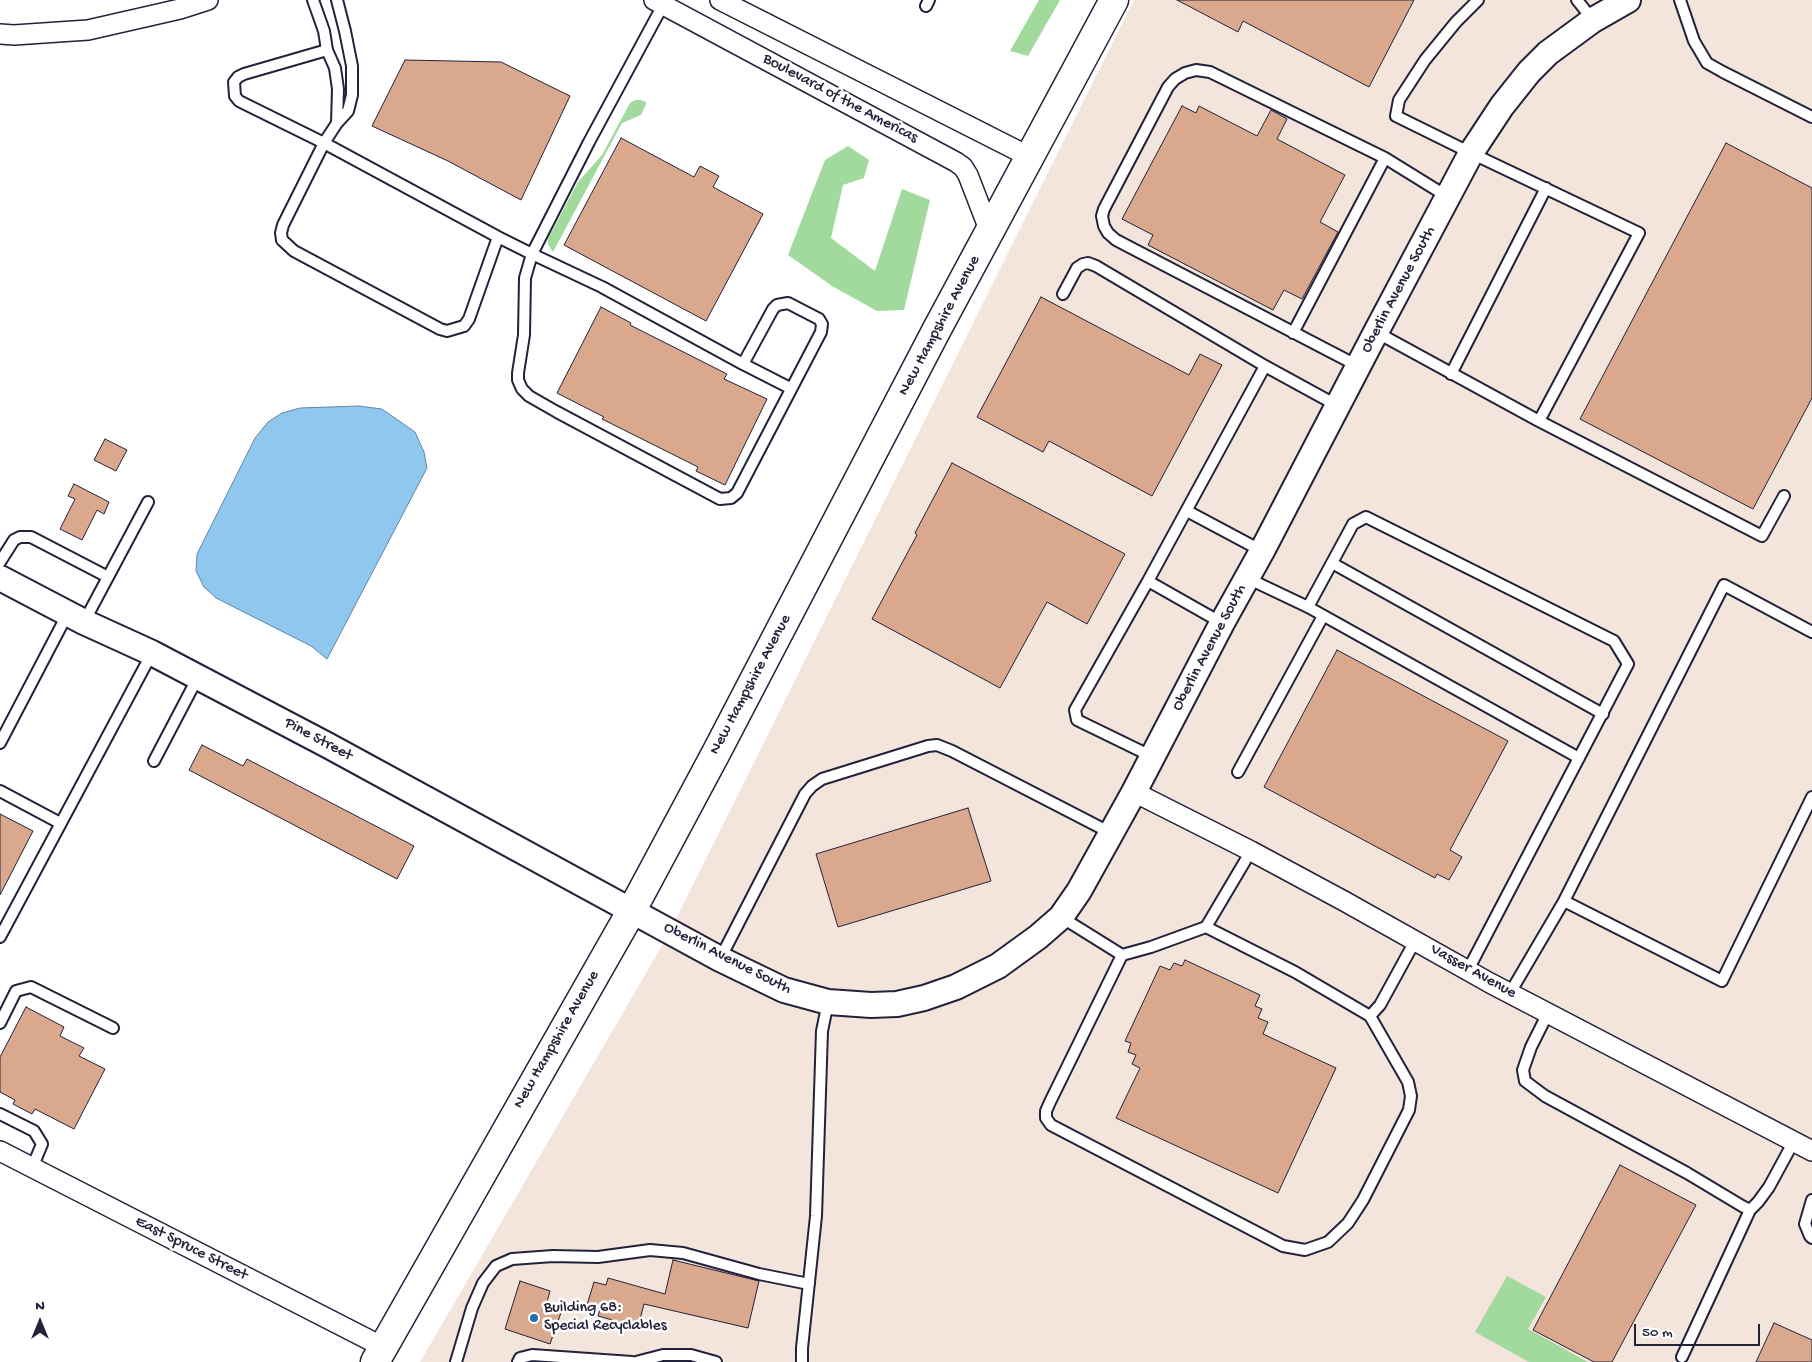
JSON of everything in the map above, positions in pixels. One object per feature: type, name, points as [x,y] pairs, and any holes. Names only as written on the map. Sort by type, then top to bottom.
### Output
[{"type":"main road","name":"New Hampshire Avenue","points":[[379,1354],[632,910],[1114,0]]},
{"type":"street","points":[[0,34],[14,35],[88,30],[180,9],[208,0]]},
{"type":"street","name":"Boulevard of the Americas","points":[[720,0],[1030,157]]},
{"type":"street","name":"Oberlin Avenue South","points":[[632,910],[720,959],[784,990],[828,1002],[850,1004],[897,1004],[924,998],[956,987],[998,966],[1038,937],[1061,917],[1084,882],[1153,757],[1471,153],[1502,106],[1529,72],[1548,53],[1593,20],[1628,0]]},
{"type":"street","name":"Boulevard of the Americas","points":[[658,2],[956,162],[963,167],[968,175],[990,232]]},
{"type":"street","name":"Pine Street","points":[[0,578],[76,618],[152,653],[198,677],[632,910]]},
{"type":"street","name":"Vasser Avenue","points":[[1134,792],[1251,851],[1510,993],[1812,1151]]},
{"type":"street","name":"East Spruce Street","points":[[0,1151],[379,1354]]},
{"type":"lane","points":[[313,0],[324,31],[327,50],[335,68],[338,89],[337,123]]},
{"type":"lane","points":[[338,0],[345,30],[352,79],[352,95],[348,111],[337,123],[324,143],[283,225],[282,240],[294,251],[440,329],[447,330],[464,326],[469,319],[498,237]]},
{"type":"lane","points":[[1478,0],[1456,22],[1425,60],[1399,100],[1396,116],[1639,232],[1539,421]]},
{"type":"lane","points":[[1576,0],[1593,20]]},
{"type":"lane","points":[[1680,0],[1694,41],[1707,63],[1812,117]]},
{"type":"lane","points":[[658,2],[532,254],[525,278],[524,335],[518,368],[518,380],[522,389],[529,396],[720,499],[731,498],[737,493],[790,388],[821,332],[822,324],[817,318],[788,303],[777,305],[773,309],[744,364]]},
{"type":"lane","points":[[327,50],[244,74],[234,82],[235,96],[239,101],[324,143],[498,237],[602,287],[790,388]]},
{"type":"lane","points":[[1358,366],[1116,240],[1108,233],[1102,216],[1104,209],[1168,87],[1175,79],[1185,73],[1196,70],[1210,72],[1385,158],[1448,197]]},
{"type":"lane","points":[[1293,333],[1385,158]]},
{"type":"lane","points":[[1451,374],[1546,188]]},
{"type":"lane","points":[[1063,294],[1077,268],[1088,263],[1126,283],[1265,366],[1338,406]]},
{"type":"lane","points":[[1376,332],[1539,421],[1762,536],[1784,496]]},
{"type":"lane","points":[[1153,757],[1077,720],[1075,710],[1187,511],[1265,366]]},
{"type":"lane","points":[[0,743],[76,618],[108,577],[148,502]]},
{"type":"lane","points":[[1187,511],[1262,551]]},
{"type":"lane","points":[[1308,607],[1353,524],[1366,517],[1614,641],[1628,664],[1468,970]]},
{"type":"lane","points":[[0,562],[14,540],[20,537],[31,537],[108,577]]},
{"type":"lane","points":[[1332,563],[1603,714]]},
{"type":"lane","points":[[1247,578],[1308,607],[1580,758]]},
{"type":"lane","points":[[1148,581],[1222,623]]},
{"type":"lane","points":[[1510,993],[1564,901],[1724,585],[1812,632]]},
{"type":"lane","points":[[1238,772],[1323,616]]},
{"type":"lane","points":[[0,937],[152,653]]},
{"type":"lane","points":[[154,761],[198,677]]},
{"type":"lane","points":[[720,959],[805,794],[822,779],[928,746],[937,745],[1111,833]]},
{"type":"lane","points":[[0,792],[60,823]]},
{"type":"lane","points":[[1564,901],[1722,980],[1812,797]]},
{"type":"lane","points":[[1061,917],[1122,955],[1151,947],[1206,927],[1251,851]]},
{"type":"lane","points":[[1122,955],[1046,1111],[1046,1118],[1051,1125],[1283,1246],[1305,1250],[1328,1242],[1348,1223],[1363,1200],[1409,1110],[1411,1096],[1408,1082],[1370,1016],[1295,972],[1206,927]]},
{"type":"lane","points":[[1370,1016],[1380,1006],[1416,941]]},
{"type":"lane","points":[[0,1023],[16,991],[31,987],[113,1028]]},
{"type":"lane","points":[[802,1362],[816,1216],[822,1031],[828,1002]]},
{"type":"lane","points":[[1548,1013],[1522,1070],[1525,1081],[1545,1096],[1687,1173],[1750,1210]]},
{"type":"lane","points":[[0,1114],[34,1131],[42,1144],[32,1168]]},
{"type":"lane","points":[[1682,1357],[1750,1210],[1768,1187],[1794,1142]]},
{"type":"lane","points":[[1812,1200],[1805,1224],[1812,1238]]},
{"type":"lane","points":[[456,1362],[472,1308],[483,1283],[496,1266],[512,1259],[553,1256],[598,1257],[650,1250],[683,1253],[759,1274],[809,1284]]},
{"type":"lane","points":[[518,1362],[520,1358],[532,1355],[632,1362]]},
{"type":"lane","points":[[636,1362],[663,1355],[692,1355],[716,1362]]},
{"type":"shaded area","points":[[1134,0],[1812,0],[1812,1362],[420,1362],[667,937]]},
{"type":"green space","points":[[1039,0],[1060,0],[1028,56],[1010,51]]},
{"type":"green space","points":[[635,100],[646,102],[641,115],[622,123],[553,252],[548,244],[548,239],[578,182],[602,155],[630,103]]},
{"type":"green space","points":[[848,146],[869,160],[864,178],[843,185],[831,238],[875,271],[902,189],[930,200],[904,310],[877,311],[832,286],[788,255],[825,160]]},
{"type":"green space","points":[[1507,1276],[1546,1297],[1528,1329],[1588,1362],[1529,1362],[1475,1332]]},
{"type":"water","points":[[358,406],[382,409],[415,432],[424,452],[427,468],[327,659],[311,646],[216,598],[204,587],[196,571],[197,554],[255,438],[268,422],[282,413],[300,408]]},
{"type":"building","points":[[1177,0],[1414,0],[1369,87],[1243,21],[1238,32]]},
{"type":"building","points":[[405,60],[501,62],[570,96],[521,200],[448,161],[372,126]]},
{"type":"building","points":[[1182,106],[1196,113],[1199,106],[1257,136],[1271,110],[1287,119],[1277,139],[1345,175],[1320,222],[1338,232],[1302,299],[1284,290],[1273,310],[1148,245],[1153,235],[1122,219]]},
{"type":"building","points":[[621,138],[694,177],[700,166],[719,176],[713,187],[763,214],[706,321],[564,245]]},
{"type":"building","points":[[1726,143],[1812,188],[1812,398],[1753,509],[1580,419]]},
{"type":"building","points":[[1041,297],[1189,375],[1200,354],[1222,365],[1152,496],[1049,441],[1043,452],[977,417]]},
{"type":"building","points":[[601,307],[631,323],[630,325],[727,374],[724,379],[767,399],[725,485],[696,471],[698,467],[602,419],[604,417],[557,393]]},
{"type":"building","points":[[105,439],[127,450],[116,471],[94,460]]},
{"type":"building","points":[[952,463],[1125,554],[1087,624],[1047,602],[1000,688],[872,619],[917,535],[915,533]]},
{"type":"building","points":[[74,484],[109,502],[104,514],[97,510],[82,540],[60,529],[75,499],[68,496]]},
{"type":"building","points":[[1337,650],[1508,741],[1450,850],[1462,857],[1449,880],[1437,874],[1435,878],[1264,787]]},
{"type":"building","points":[[202,745],[243,766],[247,759],[414,846],[397,879],[189,770]]},
{"type":"building","points":[[968,808],[991,881],[838,927],[816,854]]},
{"type":"building","points":[[0,814],[33,831],[0,895]]},
{"type":"building","points":[[1185,960],[1260,995],[1255,1006],[1262,1009],[1258,1018],[1268,1022],[1263,1034],[1336,1068],[1278,1193],[1116,1118],[1140,1068],[1132,1064],[1136,1055],[1128,1052],[1131,1043],[1125,1041],[1160,966],[1170,970],[1174,963],[1182,966]]},
{"type":"building","points":[[26,1007],[64,1027],[60,1036],[84,1048],[79,1056],[105,1069],[74,1129],[35,1109],[32,1114],[13,1104],[15,1100],[0,1092],[0,1057]]},
{"type":"building","points":[[1620,1165],[1696,1205],[1612,1362],[1594,1362],[1533,1330]]},
{"type":"building","points":[[673,1260],[759,1281],[748,1328],[644,1304],[638,1327],[598,1316],[600,1309],[587,1305],[594,1282],[606,1285],[608,1278],[665,1294]]},
{"type":"building","name":"Building 68: Special Recyclables","points":[[520,1281],[550,1291],[547,1302],[563,1307],[550,1344],[505,1329]]},
{"type":"building","points":[[1774,1323],[1812,1340],[1812,1362],[1756,1362]]},
{"type":"place","name":"Building 68: Special Recyclables","points":[[534,1318]]}]
